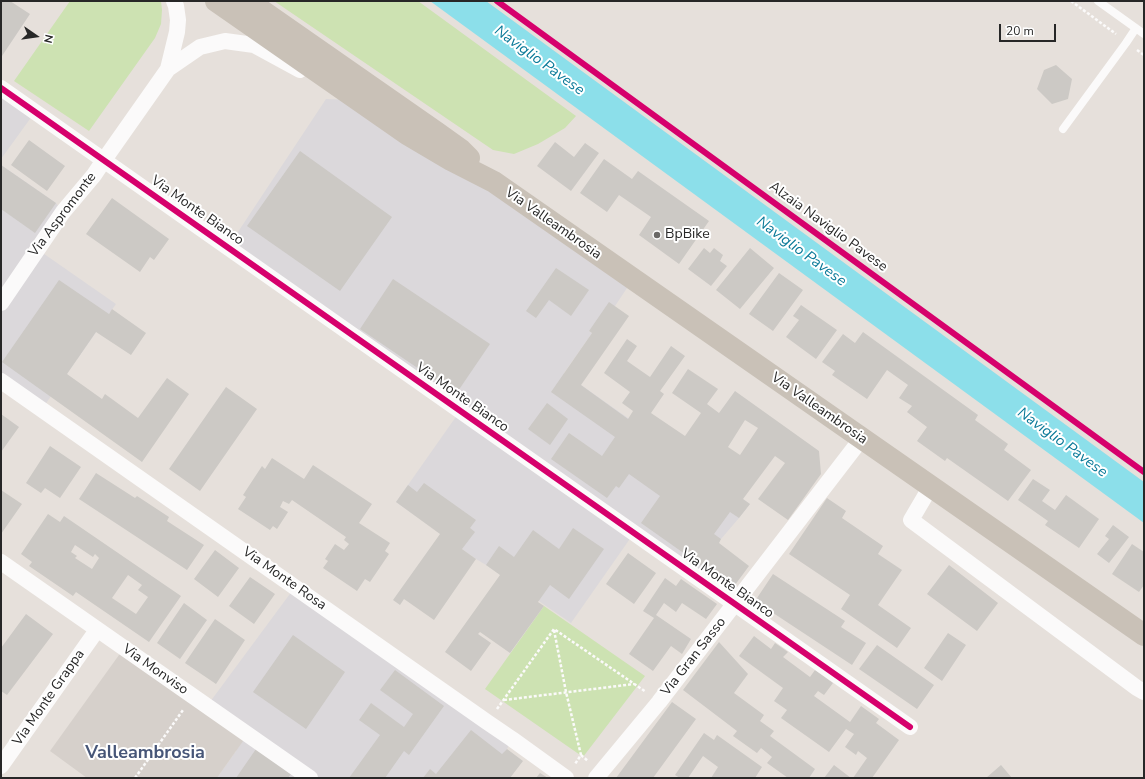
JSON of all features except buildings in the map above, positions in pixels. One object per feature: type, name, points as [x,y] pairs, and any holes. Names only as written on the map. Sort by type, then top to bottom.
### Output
[{"type":"main road","points":[[216,1],[407,134],[451,160],[494,182]]},
{"type":"main road","points":[[248,1],[461,150],[494,182]]},
{"type":"main road","name":"Via Valleambrosia","points":[[494,182],[1144,635]]},
{"type":"street","points":[[168,69],[177,32],[178,20],[174,1]]},
{"type":"street","points":[[168,69],[200,47],[225,41],[254,45],[357,100]]},
{"type":"street","name":"Via Aspromonte","points":[[1,303],[63,212],[94,175],[168,69]]},
{"type":"street","name":"Via Monte Bianco","points":[[1,88],[910,727]]},
{"type":"street","name":"Via Monte Rosa","points":[[1,380],[487,722],[512,738],[566,778]]},
{"type":"street","name":"Via Gran Sasso","points":[[596,778],[659,702],[862,438]]},
{"type":"street","points":[[931,486],[911,520],[1144,692]]},
{"type":"street","name":"Via Monviso","points":[[1,562],[310,778]]},
{"type":"street","name":"Via Monte Grappa","points":[[1,766],[97,630]]},
{"type":"lane","points":[[1098,1],[1144,34]]},
{"type":"lane","points":[[1063,129],[1136,28]]},
{"type":"path","points":[[1071,1],[1144,55]]},
{"type":"path","points":[[487,722],[554,629]]},
{"type":"path","points":[[554,629],[659,702]]},
{"type":"path","points":[[554,629],[566,692],[581,755],[566,778]]},
{"type":"path","points":[[503,700],[634,684]]},
{"type":"path","points":[[136,778],[193,696]]},
{"type":"shaded area","points":[[1,88],[35,112],[1,159]]},
{"type":"shaded area","points":[[326,99],[357,100],[633,279],[615,306],[589,331],[592,333],[564,373],[750,504],[721,539],[703,566],[694,576],[634,533],[571,623],[476,559],[396,502],[460,411],[228,247]]},
{"type":"shaded area","points":[[1,165],[56,203],[63,212],[37,249],[116,304],[42,409],[1,381]]},
{"type":"shaded area","points":[[295,587],[512,739],[507,749],[484,778],[217,778],[236,751],[207,706]]},
{"type":"shaded area","points":[[124,648],[248,734],[217,778],[87,778],[50,751]]},
{"type":"green space","points":[[70,1],[161,1],[161,24],[155,38],[89,131],[14,81]]},
{"type":"green space","points":[[274,1],[418,1],[576,116],[565,128],[538,144],[514,154],[493,150]]},
{"type":"green space","points":[[544,606],[645,676],[583,757],[485,689]]},
{"type":"water","name":"Naviglio Pavese","points":[[430,1],[486,1],[1144,482],[1144,523]]},
{"type":"cycle path","name":"Alzaia Naviglio Pavese","points":[[497,1],[1144,472]]},
{"type":"cycle path","points":[[1,88],[910,727]]},
{"type":"place","name":"BpBike","points":[[657,235]]},
{"type":"district","name":"Valleambrosia","points":[[145,754]]}]
